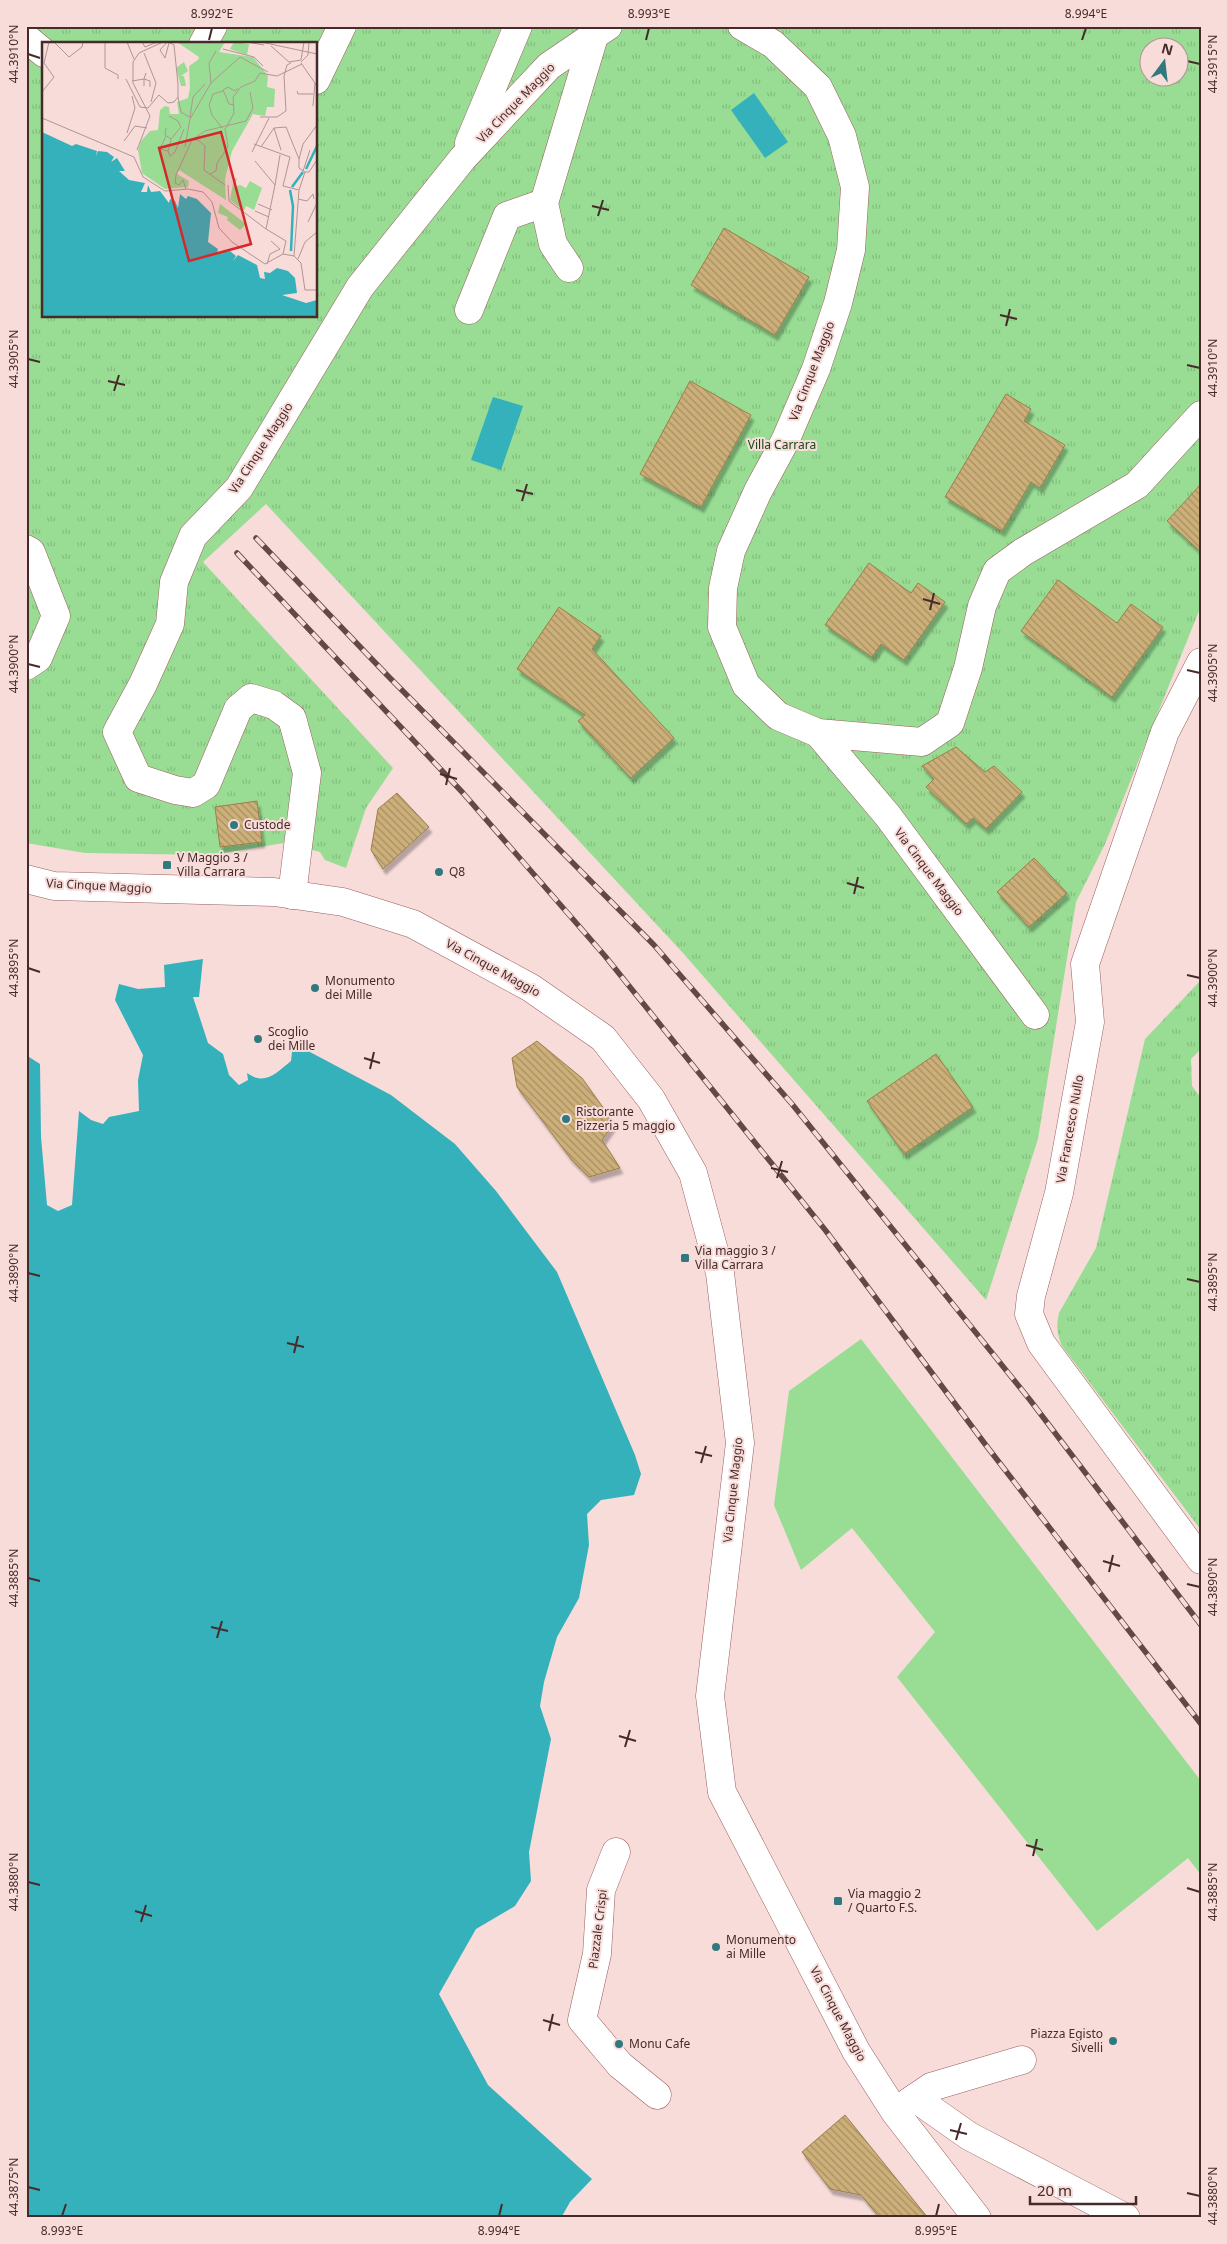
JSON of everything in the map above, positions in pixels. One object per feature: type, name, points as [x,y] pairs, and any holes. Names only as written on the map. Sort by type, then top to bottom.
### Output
[{"type":"street","points":[[204,42],[213,26]]},
{"type":"street","points":[[318,76],[342,26]]},
{"type":"street","name":"Via Cinque Maggio","points":[[463,158],[518,26]]},
{"type":"street","name":"Via Cinque Maggio","points":[[742,26],[773,44],[818,87],[842,136],[855,187],[851,250],[838,303],[816,369],[785,441],[758,492],[732,551],[723,588],[722,628],[746,685],[778,716],[818,733],[922,742],[950,722],[968,668],[982,606],[997,571],[1022,552],[1137,485],[1201,415]]},
{"type":"street","name":"Via Cinque Maggio","points":[[292,895],[307,773],[292,718],[274,705],[251,698],[238,709],[206,785],[193,793],[175,790],[138,778],[117,732],[143,684],[170,624],[174,582],[193,536],[239,488],[360,287],[463,158],[549,66],[601,30]]},
{"type":"street","name":"Via Cinque Maggio","points":[[569,268],[553,244],[544,202],[601,30]]},
{"type":"street","points":[[26,38],[42,51]]},
{"type":"street","points":[[469,310],[507,216],[544,202]]},
{"type":"street","points":[[26,549],[31,552],[56,616],[38,658],[26,666]]},
{"type":"street","name":"Via Francesco Nullo","points":[[1201,662],[1165,732],[1085,964],[1090,1022],[1059,1193],[1031,1296],[1029,1314],[1041,1343],[1201,1560]]},
{"type":"street","name":"Via Cinque Maggio","points":[[818,733],[888,816],[1035,1015]]},
{"type":"street","name":"Via Cinque Maggio","points":[[26,879],[54,886],[292,895],[343,902],[413,924],[531,988],[603,1038],[651,1099],[693,1173],[720,1273],[740,1443],[710,1696],[722,1792],[856,2051],[905,2105],[977,2218]]},
{"type":"street","name":"Piazzale Crispi","points":[[616,1852],[601,1890],[597,1954],[582,2020],[620,2065],[657,2095]]},
{"type":"street","points":[[1022,2060],[930,2087],[905,2105],[969,2136],[1126,2218]]},
{"type":"green space","name":"Villa Carrara","points":[[26,26],[1201,26],[1201,606],[1105,844],[1076,902],[1038,1139],[986,1300],[683,953],[266,504],[203,562],[393,768],[366,808],[346,868],[325,860],[320,852],[284,843],[212,855],[85,853],[26,843]]},
{"type":"green space","points":[[1201,980],[1201,1049],[1191,1059],[1192,1086],[1201,1098],[1201,1530],[1062,1346],[1057,1326],[1059,1313],[1096,1248],[1145,1039]]},
{"type":"green space","points":[[861,1339],[1201,1781],[1201,1875],[1188,1858],[1097,1931],[897,1677],[935,1632],[852,1528],[801,1570],[774,1505],[789,1391]]},
{"type":"water","points":[[754,93],[788,142],[765,158],[731,110]]},
{"type":"water","points":[[493,397],[523,406],[501,470],[471,460]]},
{"type":"water","points":[[203,959],[199,997],[193,997],[208,1043],[223,1054],[229,1075],[239,1085],[248,1080],[247,1073],[253,1077],[265,1078],[280,1070],[291,1061],[293,1043],[391,1095],[455,1144],[496,1191],[557,1272],[635,1455],[641,1474],[634,1495],[601,1500],[587,1514],[589,1545],[579,1598],[557,1637],[544,1682],[540,1706],[551,1739],[529,1852],[531,1881],[515,1906],[476,1929],[439,1994],[488,2085],[592,2179],[570,2202],[561,2218],[26,2218],[26,1055],[40,1064],[41,1137],[47,1205],[58,1211],[72,1205],[79,1111],[91,1120],[103,1124],[109,1117],[139,1111],[138,1080],[143,1055],[115,1000],[119,984],[138,989],[165,987],[164,965]]},
{"type":"building","points":[[724,228],[809,277],[775,335],[691,285]]},
{"type":"building","points":[[690,381],[751,415],[701,507],[640,474]]},
{"type":"building","points":[[1006,394],[1031,409],[1024,421],[1065,445],[1040,488],[1031,482],[1002,531],[945,497]]},
{"type":"building","points":[[1201,484],[1201,552],[1167,521]]},
{"type":"building","points":[[869,563],[911,593],[918,583],[945,602],[904,660],[881,644],[872,657],[825,625]]},
{"type":"building","points":[[1058,580],[1117,623],[1131,604],[1163,627],[1112,697],[1021,631]]},
{"type":"building","points":[[559,607],[601,636],[592,649],[674,738],[631,778],[578,721],[585,715],[517,669]]},
{"type":"building","points":[[956,747],[985,772],[994,766],[1022,792],[986,829],[973,818],[966,824],[926,787],[934,779],[922,766]]},
{"type":"building","points":[[397,793],[429,827],[383,869],[371,850],[378,809]]},
{"type":"building","name":"Custode","points":[[257,801],[262,842],[220,847],[215,807]]},
{"type":"building","points":[[1034,858],[1067,893],[1029,927],[997,892]]},
{"type":"building","points":[[537,1041],[582,1078],[614,1123],[602,1140],[620,1168],[589,1177],[571,1159],[517,1087],[512,1058]]},
{"type":"building","points":[[936,1054],[973,1107],[904,1154],[867,1101]]},
{"type":"building","points":[[845,2115],[928,2218],[880,2218],[861,2195],[830,2189],[802,2152]]},
{"type":"railway","points":[[256,538],[387,675],[654,945],[792,1104],[1030,1400],[1201,1625]]},
{"type":"railway","points":[[237,553],[463,793],[605,956],[826,1231],[985,1444],[1201,1724]]},
{"type":"place","name":"Custode","points":[[234,825]]},
{"type":"place","name":"V Maggio 3 / Villa Carrara","points":[[167,865]]},
{"type":"place","name":"Q8","points":[[439,872]]},
{"type":"place","name":"Monumento dei Mille","points":[[315,988]]},
{"type":"place","name":"Scoglio dei Mille","points":[[258,1039]]},
{"type":"place","name":"Ristorante Pizzeria 5 maggio","points":[[566,1119]]},
{"type":"place","name":"Via maggio 3 / Villa Carrara","points":[[685,1258]]},
{"type":"place","name":"Via maggio 2 / Quarto F.S.","points":[[838,1901]]},
{"type":"place","name":"Monumento ai Mille","points":[[716,1947]]},
{"type":"place","name":"Piazza Egisto Sivelli","points":[[1113,2041]]},
{"type":"place","name":"Monu Cafe","points":[[619,2044]]}]
